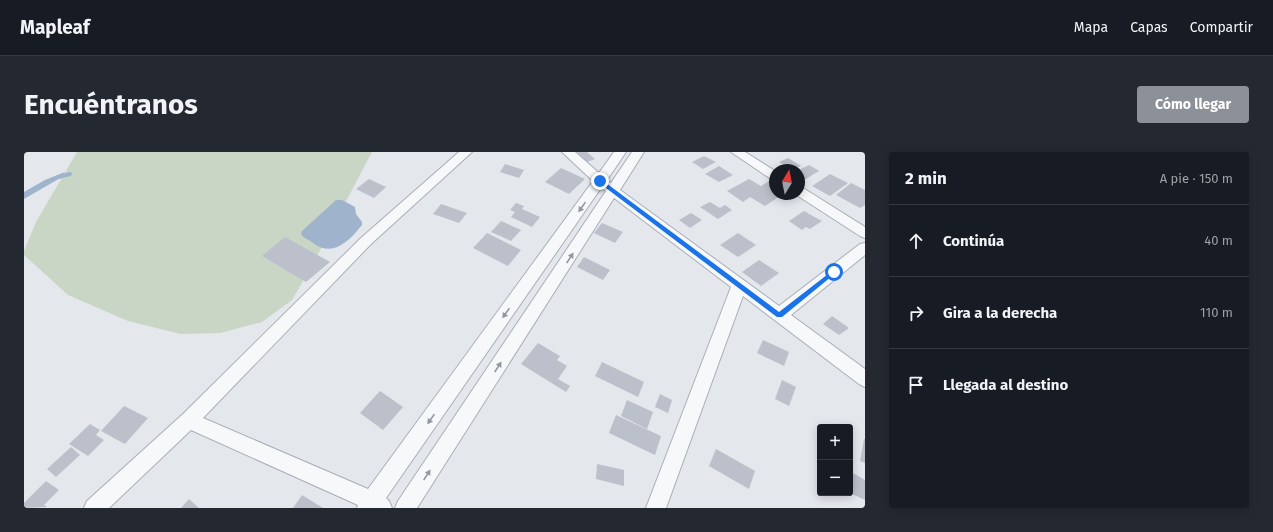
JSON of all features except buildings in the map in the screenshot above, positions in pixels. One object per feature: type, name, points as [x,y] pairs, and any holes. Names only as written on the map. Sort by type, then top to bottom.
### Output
[{"type":"street","points":[[94,508],[189,420],[366,241],[466,152]]},
{"type":"street","points":[[568,152],[600,181],[865,379]]},
{"type":"street","points":[[189,420],[374,506],[620,152]]},
{"type":"street","points":[[406,508],[638,152]]},
{"type":"street","points":[[737,152],[769,172]]},
{"type":"street","points":[[805,195],[865,233]]},
{"type":"street","points":[[779,315],[865,248]]},
{"type":"street","points":[[656,508],[739,284]]},
{"type":"green space","points":[[77,152],[372,152],[314,262],[292,300],[262,322],[220,333],[181,334],[128,321],[68,295],[24,255],[24,251],[36,222]]},
{"type":"water","points":[[65,172],[62,177],[24,199],[24,192],[45,180]]},
{"type":"water","points":[[336,200],[342,200],[355,207],[356,214],[362,222],[362,225],[346,242],[340,246],[327,249],[320,247],[301,234],[302,231]]},
{"type":"waterway","points":[[58,177],[70,174]]},
{"type":"route","points":[[600,181],[779,315],[834,272]]}]
